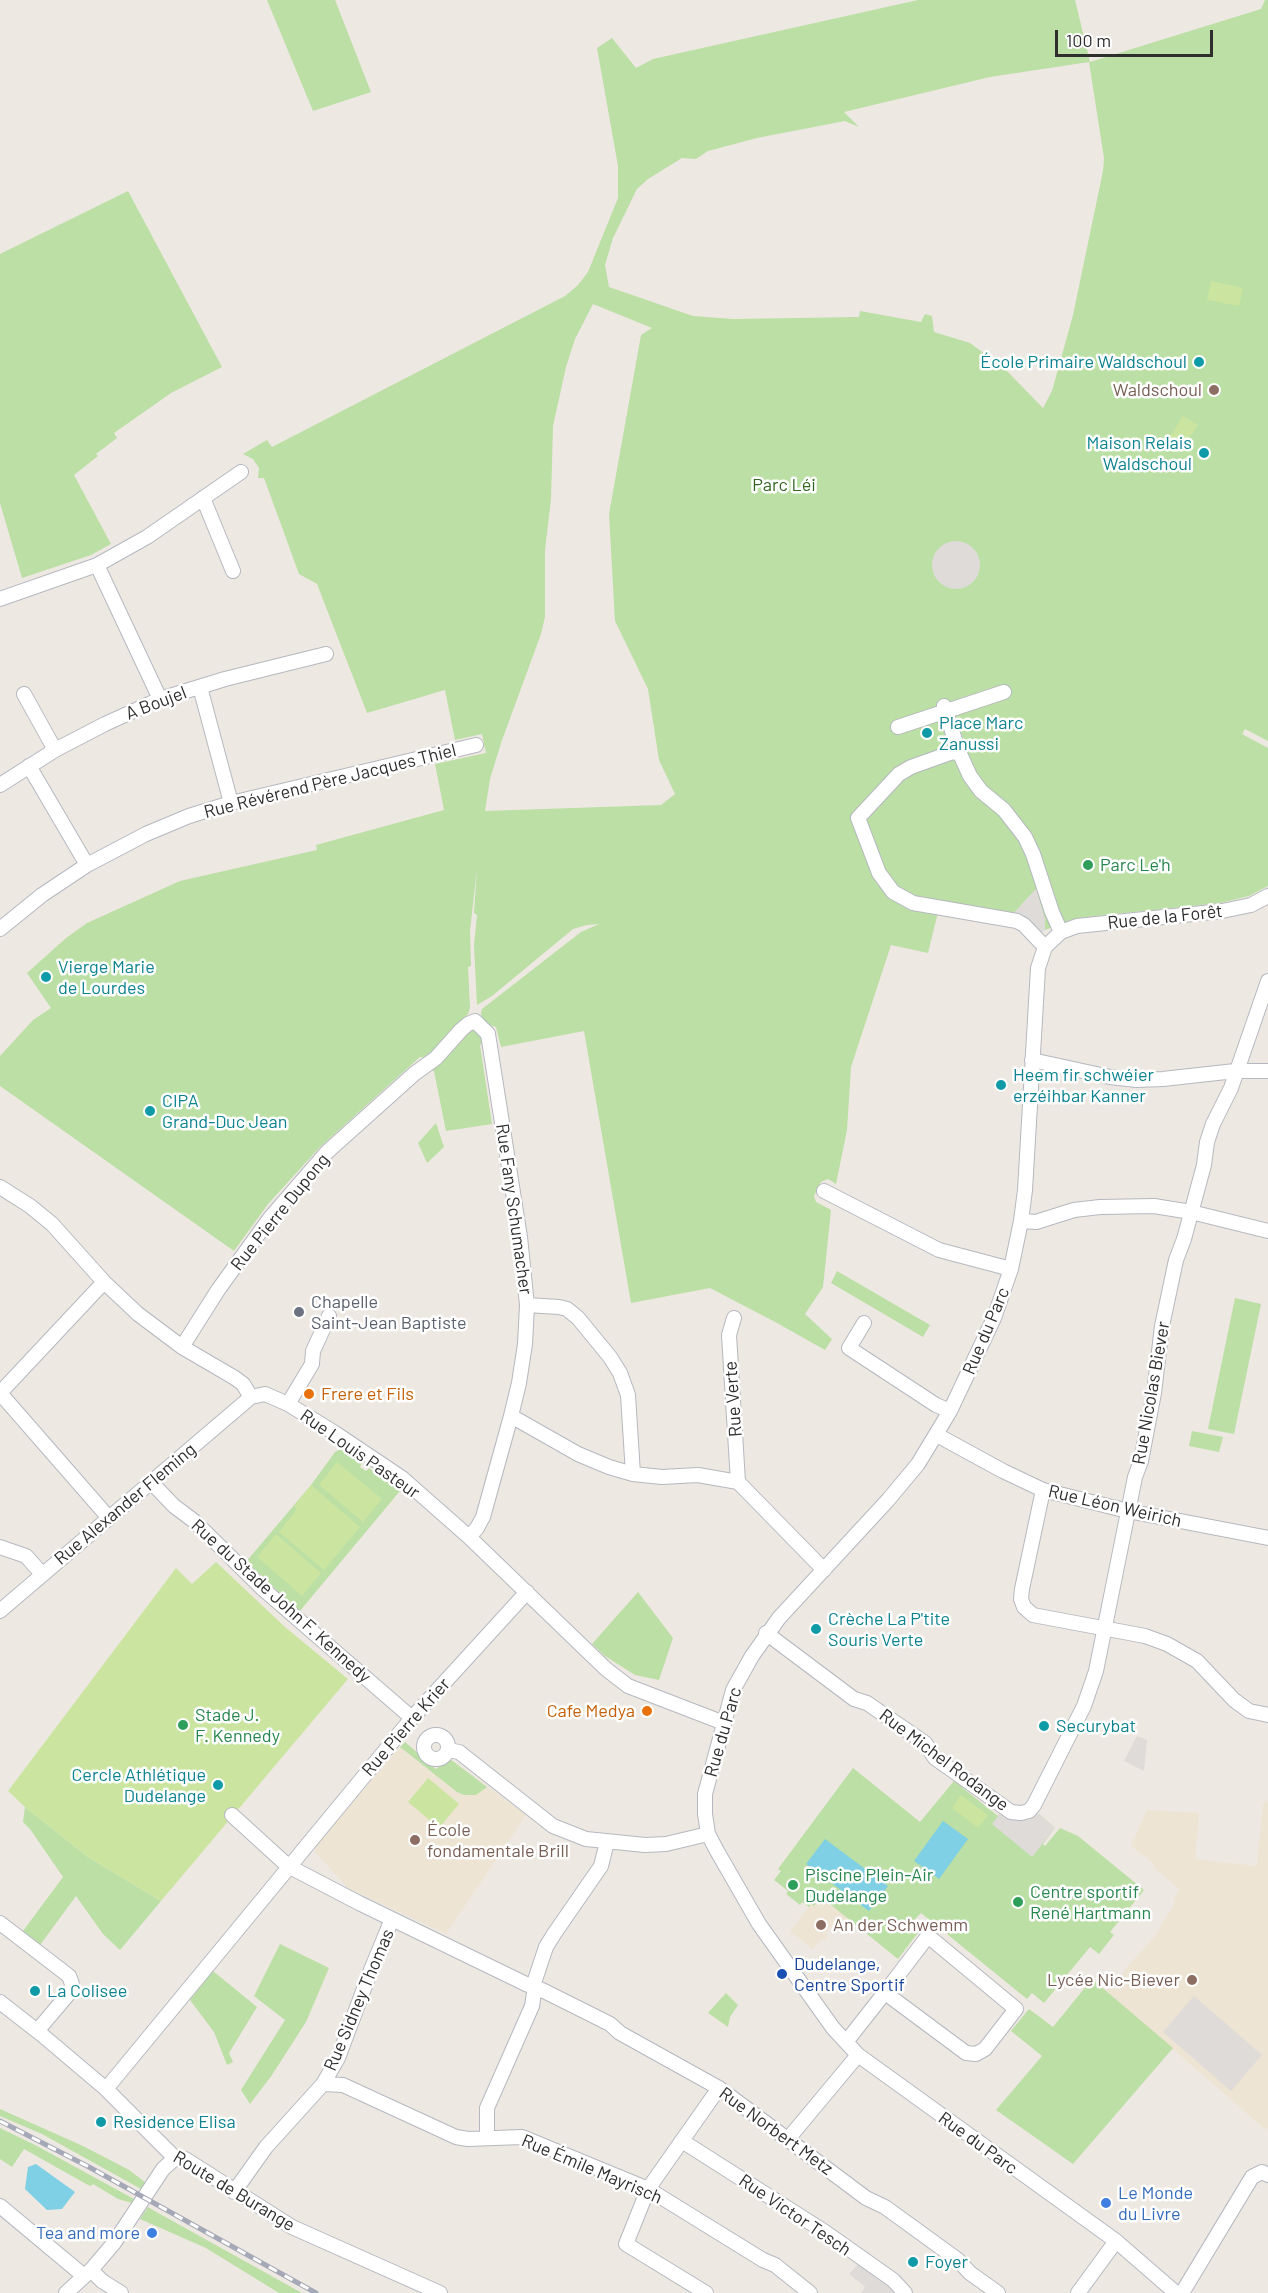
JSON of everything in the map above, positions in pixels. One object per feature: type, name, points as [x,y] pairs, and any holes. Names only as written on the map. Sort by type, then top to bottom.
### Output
[{"type":"street","points":[[0,600],[97,565],[147,537],[241,472]]},
{"type":"street","points":[[204,498],[233,571]]},
{"type":"street","points":[[97,565],[160,699]]},
{"type":"street","name":"A Boujel","points":[[0,785],[55,750],[160,699],[326,654]]},
{"type":"street","points":[[200,687],[231,803]]},
{"type":"street","points":[[898,727],[945,709],[1004,692]]},
{"type":"street","points":[[24,694],[55,750]]},
{"type":"street","points":[[945,709],[956,740]]},
{"type":"street","name":"Rue Révérend Père Jacques Thiel","points":[[0,929],[42,895],[87,865],[189,816],[231,803],[476,745]]},
{"type":"street","points":[[1046,946],[1017,921],[913,903],[893,892],[879,873],[858,818],[899,774],[911,767],[953,752],[960,754],[970,776],[981,791],[1004,810],[1024,837],[1033,854],[1061,932]]},
{"type":"street","points":[[29,766],[87,865]]},
{"type":"street","name":"Rue de la Forêt","points":[[1046,946],[1061,932],[1077,926],[1222,911],[1268,897]]},
{"type":"street","name":"Rue du Parc","points":[[1046,946],[1038,968],[1025,1190],[1021,1221],[1011,1269],[994,1318],[950,1411],[918,1464],[766,1634],[737,1682],[705,1794],[705,1814],[708,1834],[759,1924],[833,2028],[858,2055],[1116,2241],[1176,2293]]},
{"type":"street","name":"Rue Nicolas Biever","points":[[1034,1805],[1084,1706],[1096,1671],[1154,1393],[1176,1260],[1204,1165],[1207,1142],[1213,1124],[1231,1088],[1268,981]]},
{"type":"street","name":"Rue Fany Schumacher","points":[[469,1537],[483,1517],[511,1416],[524,1354],[527,1305],[524,1264],[488,1034],[475,1021]]},
{"type":"street","name":"Rue Pierre Dupong","points":[[182,1347],[218,1290],[270,1218],[327,1152],[414,1074],[436,1058],[461,1030],[475,1021]]},
{"type":"street","points":[[1032,1060],[1110,1077],[1136,1080],[1235,1071],[1268,1071]]},
{"type":"street","points":[[0,1187],[30,1206],[52,1224],[104,1282],[138,1314],[182,1347],[236,1378],[251,1397]]},
{"type":"street","points":[[824,1191],[939,1250],[1011,1269]]},
{"type":"street","points":[[1021,1221],[1036,1222],[1074,1210],[1154,1206],[1191,1212],[1268,1231]]},
{"type":"street","points":[[104,1282],[0,1393],[109,1518]]},
{"type":"street","points":[[527,1305],[559,1307],[567,1310],[578,1318],[610,1357],[620,1373],[628,1395],[633,1474]]},
{"type":"street","points":[[288,1404],[312,1364],[313,1351],[329,1316]]},
{"type":"street","name":"Rue Verte","points":[[734,1318],[729,1335],[738,1482]]},
{"type":"street","points":[[864,1323],[849,1348],[936,1405],[950,1411]]},
{"type":"street","name":"Rue Louis Pasteur","points":[[251,1397],[265,1394],[288,1404],[402,1478],[469,1537],[606,1669],[628,1686],[724,1723]]},
{"type":"street","name":"Rue Alexander Fleming","points":[[0,1611],[251,1397]]},
{"type":"street","points":[[511,1416],[596,1462],[633,1474],[662,1477],[698,1475],[738,1482],[824,1570]]},
{"type":"street","name":"Rue Léon Weirich","points":[[937,1435],[1043,1490],[1128,1511],[1268,1538]]},
{"type":"street","name":"Rue du Stade John F. Kennedy","points":[[151,1482],[263,1589],[412,1718]]},
{"type":"street","points":[[1043,1490],[1022,1589],[1021,1599],[1024,1607],[1033,1615],[1145,1636],[1167,1644],[1197,1661],[1234,1700],[1249,1711],[1268,1714]]},
{"type":"street","points":[[0,1547],[26,1556],[42,1574]]},
{"type":"street","name":"Rue Pierre Krier","points":[[106,2089],[412,1718],[527,1592]]},
{"type":"street","name":"Rue Michel Rodange","points":[[766,1634],[854,1699],[867,1703],[925,1743],[935,1758],[1011,1812],[1021,1814],[1029,1811],[1034,1805]]},
{"type":"street","points":[[448,1750],[459,1752],[553,1826],[586,1839],[645,1845],[666,1844],[708,1834]]},
{"type":"street","points":[[232,1815],[288,1866]]},
{"type":"street","points":[[487,2137],[487,2108],[532,2006],[534,1987],[546,1947],[601,1866],[607,1842]]},
{"type":"street","name":"Rue Norbert Metz","points":[[288,1866],[610,2024],[620,2033],[719,2088],[866,2198],[885,2206],[949,2253],[970,2273],[998,2293]]},
{"type":"street","name":"Rue Sidney Thomas","points":[[234,2192],[266,2147],[322,2084],[338,2058],[370,1970],[392,1919]]},
{"type":"street","points":[[0,1923],[69,1976],[72,1984],[71,1991],[37,2031]]},
{"type":"street","points":[[846,2042],[928,1936],[1016,2008],[985,2049],[976,2054],[966,2054],[888,1995],[883,1995]]},
{"type":"street","name":"Route de Burange","points":[[0,2002],[106,2089],[175,2158],[184,2159],[292,2227],[440,2293]]},
{"type":"street","points":[[788,2139],[858,2055]]},
{"type":"street","name":"Rue Émile Mayrisch","points":[[322,2084],[343,2085],[456,2137],[468,2139],[522,2137],[648,2189],[763,2260],[775,2265],[810,2293]]},
{"type":"street","points":[[706,2293],[626,2244],[648,2189],[719,2088]]},
{"type":"street","name":"Rue Victor Tesch","points":[[682,2141],[825,2232],[892,2280],[905,2293]]},
{"type":"street","points":[[66,2293],[114,2243],[168,2163],[175,2158]]},
{"type":"street","points":[[1182,2293],[1252,2178],[1262,2172],[1268,2175]]},
{"type":"street","points":[[0,2206],[87,2273],[121,2293]]},
{"type":"street","points":[[1078,2293],[1116,2241]]},
{"type":"shaded area","points":[[956,541],[973,548],[980,565],[973,582],[956,589],[939,582],[932,565],[939,548]]},
{"type":"shaded area","points":[[1036,889],[1045,920],[1043,932],[1012,915]]},
{"type":"shaded area","points":[[1137,1736],[1147,1740],[1144,1771],[1124,1761]]},
{"type":"shaded area","name":"École fondamentale Brill","points":[[400,1747],[431,1772],[450,1759],[526,1815],[446,1934],[348,1888],[315,1852],[315,1847]]},
{"type":"shaded area","name":"Lycée Nic-Biever","points":[[1268,1800],[1268,2127],[1266,2130],[1106,1991],[1155,1936],[1175,1902],[1173,1899],[1180,1890],[1154,1868],[1153,1863],[1131,1846],[1147,1810],[1199,1813],[1195,1859],[1257,1866],[1263,1804]]},
{"type":"shaded area","points":[[1001,1812],[1008,1818],[1019,1821],[1030,1820],[1034,1814],[1039,1814],[1055,1828],[1032,1857],[992,1824]]},
{"type":"shaded area","name":"An der Schwemm","points":[[825,1900],[850,1919],[841,1933],[831,1926],[826,1933],[827,1939],[821,1940],[813,1949],[790,1931],[808,1908],[805,1904],[809,1907],[811,1904]]},
{"type":"shaded area","points":[[1194,1996],[1262,2055],[1231,2091],[1163,2032]]},
{"type":"shaded area","points":[[858,2264],[902,2293],[861,2293],[865,2287],[849,2274]]},
{"type":"green space","points":[[267,0],[335,0],[371,92],[313,111]]},
{"type":"green space","name":"Parc Léi","points":[[918,0],[1075,0],[1090,62],[1261,9],[1265,0],[1268,0],[1268,741],[1245,729],[1242,734],[1268,748],[1268,886],[1249,896],[1220,903],[1077,918],[1045,930],[1045,920],[1036,889],[1012,915],[939,908],[928,953],[891,945],[851,1067],[847,1130],[836,1184],[828,1179],[821,1182],[814,1196],[816,1202],[831,1210],[823,1287],[805,1314],[832,1339],[825,1350],[710,1288],[631,1303],[584,1031],[501,1047],[496,1027],[482,1020],[481,1013],[482,1009],[581,932],[599,924],[573,929],[492,996],[477,1005],[474,945],[477,915],[474,913],[477,868],[470,931],[471,966],[468,967],[470,1008],[468,1014],[432,1058],[420,1057],[320,1147],[268,1204],[234,1251],[0,1086],[0,1056],[33,1020],[51,1008],[27,973],[66,938],[87,923],[180,881],[317,850],[316,845],[444,810],[435,764],[486,753],[482,734],[455,740],[445,690],[367,713],[317,584],[299,574],[264,478],[258,478],[259,468],[253,459],[243,454],[267,440],[272,447],[565,296],[578,285],[588,272],[618,198],[618,166],[597,48],[612,38],[636,68],[653,59]],"holes":[[[1089,62],[1104,158],[1103,171],[1073,315],[1052,391],[1043,408],[1005,369],[970,343],[934,332],[932,316],[925,314],[921,322],[860,311],[859,317],[733,319],[693,316],[609,287],[605,265],[613,238],[637,189],[648,179],[682,158],[696,159],[708,151],[757,138],[845,121],[859,127],[844,112],[990,77]],[[593,304],[652,328],[641,335],[609,514],[615,621],[648,689],[659,760],[675,794],[661,805],[485,811],[490,779],[501,743],[541,634],[545,617],[545,550],[551,499],[553,426],[566,367],[575,339]]]},
{"type":"green space","points":[[128,191],[222,367],[171,393],[114,433],[117,438],[74,475],[111,544],[91,555],[22,578],[0,503],[0,254]]},
{"type":"green space","points":[[1211,281],[1243,288],[1239,306],[1207,300]]},
{"type":"green space","points":[[1183,416],[1198,425],[1179,453],[1165,444]]},
{"type":"green space","points":[[474,1029],[481,1035],[482,1044],[480,1045],[492,1124],[446,1131],[434,1071],[431,1070],[467,1031]]},
{"type":"green space","points":[[436,1123],[444,1147],[427,1163],[418,1143]]},
{"type":"green space","points":[[837,1271],[930,1325],[923,1337],[831,1283]]},
{"type":"green space","points":[[1235,1298],[1261,1304],[1234,1434],[1208,1429]]},
{"type":"green space","points":[[1192,1431],[1223,1437],[1219,1452],[1189,1446]]},
{"type":"green space","points":[[341,1449],[362,1463],[360,1467],[366,1471],[369,1468],[400,1491],[299,1612],[260,1574],[258,1575],[245,1563],[311,1485],[335,1452]]},
{"type":"green space","points":[[337,1462],[382,1499],[363,1522],[319,1485]]},
{"type":"green space","points":[[311,1485],[360,1527],[324,1570],[279,1532],[297,1509],[294,1506]]},
{"type":"green space","points":[[276,1534],[321,1573],[302,1596],[257,1557]]},
{"type":"green space","name":"Stade J. F. Kennedy","points":[[216,1562],[285,1627],[348,1679],[161,1901],[88,1857],[8,1791],[176,1568],[192,1584]]},
{"type":"green space","points":[[638,1592],[673,1638],[659,1680],[635,1675],[605,1656],[592,1644]]},
{"type":"green space","points":[[405,1742],[436,1769],[450,1759],[487,1787],[476,1795],[464,1795],[457,1792],[400,1747]]},
{"type":"green space","points":[[853,1768],[920,1822],[954,1781],[998,1816],[1001,1812],[1008,1818],[1019,1821],[1030,1820],[1034,1814],[1039,1814],[1055,1828],[1043,1844],[1045,1846],[1060,1828],[1078,1836],[1144,1890],[1110,1932],[1114,1935],[1099,1954],[1090,1947],[1044,2003],[1032,1993],[1027,1999],[921,1913],[911,1923],[920,1930],[898,1959],[825,1900],[822,1905],[817,1902],[814,1906],[811,1904],[809,1907],[802,1902],[800,1905],[774,1880],[781,1871],[778,1869]]},
{"type":"green space","points":[[428,1778],[459,1804],[439,1828],[408,1802]]},
{"type":"green space","points":[[961,1795],[988,1815],[978,1828],[952,1808]]},
{"type":"green space","points":[[25,1807],[88,1857],[161,1901],[120,1950],[103,1934],[76,1896],[40,1945],[23,1931],[63,1877],[23,1822]]},
{"type":"green space","points":[[280,1944],[329,1968],[306,2022],[272,2075],[250,2104],[241,2090],[285,2020],[254,1996]]},
{"type":"green space","points":[[213,1971],[257,2007],[229,2053],[233,2062],[227,2065],[214,2032],[190,2000]]},
{"type":"green space","points":[[1092,1979],[1173,2048],[1073,2164],[996,2110],[1042,2056],[1011,2031],[1029,2009],[1053,2027]]},
{"type":"green space","points":[[726,1993],[738,2005],[730,2017],[728,2027],[708,2013]]},
{"type":"green space","points":[[0,2109],[83,2146],[129,2170],[145,2182],[141,2189],[42,2134],[0,2116]]},
{"type":"green space","points":[[0,2128],[134,2199],[132,2203],[118,2199],[93,2184],[88,2185],[24,2149],[12,2167],[0,2159]]},
{"type":"green space","points":[[148,2207],[302,2293],[279,2293],[206,2248],[140,2219]]},
{"type":"water","points":[[943,1821],[968,1839],[939,1879],[914,1861]]},
{"type":"water","points":[[825,1839],[888,1886],[869,1911],[806,1864]]},
{"type":"water","points":[[36,2164],[75,2192],[62,2209],[47,2210],[25,2189],[28,2167]]},
{"type":"railway","points":[[0,2121],[89,2167],[316,2293]]},
{"type":"place","name":"École Primaire Waldschoul","points":[[1199,362]]},
{"type":"place","name":"Waldschoul","points":[[1214,390]]},
{"type":"place","name":"Maison Relais Waldschoul","points":[[1204,453]]},
{"type":"place","name":"Place Marc Zanussi","points":[[927,733]]},
{"type":"place","name":"Parc Le'h","points":[[1088,865]]},
{"type":"place","name":"Vierge Marie de Lourdes","points":[[46,977]]},
{"type":"place","name":"Heem fir schwéier erzéihbar Kanner","points":[[1001,1085]]},
{"type":"place","name":"CIPA Grand-Duc Jean","points":[[150,1111]]},
{"type":"place","name":"Chapelle Saint-Jean Baptiste","points":[[299,1312]]},
{"type":"place","name":"Frere et Fils","points":[[309,1394]]},
{"type":"place","name":"Crèche La P'tite Souris Verte","points":[[816,1629]]},
{"type":"place","name":"Cafe Medya","points":[[647,1711]]},
{"type":"place","name":"Stade J. F. Kennedy","points":[[183,1725]]},
{"type":"place","name":"Securybat","points":[[1044,1726]]},
{"type":"place","name":"Cercle Athlétique Dudelange","points":[[218,1785]]},
{"type":"place","name":"École fondamentale Brill","points":[[415,1840]]},
{"type":"place","name":"Piscine Plein-Air Dudelange","points":[[793,1885]]},
{"type":"place","name":"Centre sportif René Hartmann","points":[[1018,1902]]},
{"type":"place","name":"An der Schwemm","points":[[821,1925]]},
{"type":"place","name":"Dudelange, Centre Sportif","points":[[782,1974]]},
{"type":"place","name":"Lycée Nic-Biever","points":[[1192,1980]]},
{"type":"place","name":"La Colisee","points":[[35,1991]]},
{"type":"place","name":"Residence Elisa","points":[[101,2122]]},
{"type":"place","name":"Le Monde du Livre","points":[[1106,2203]]},
{"type":"place","name":"Tea and more","points":[[152,2233]]},
{"type":"place","name":"Foyer","points":[[913,2262]]}]
